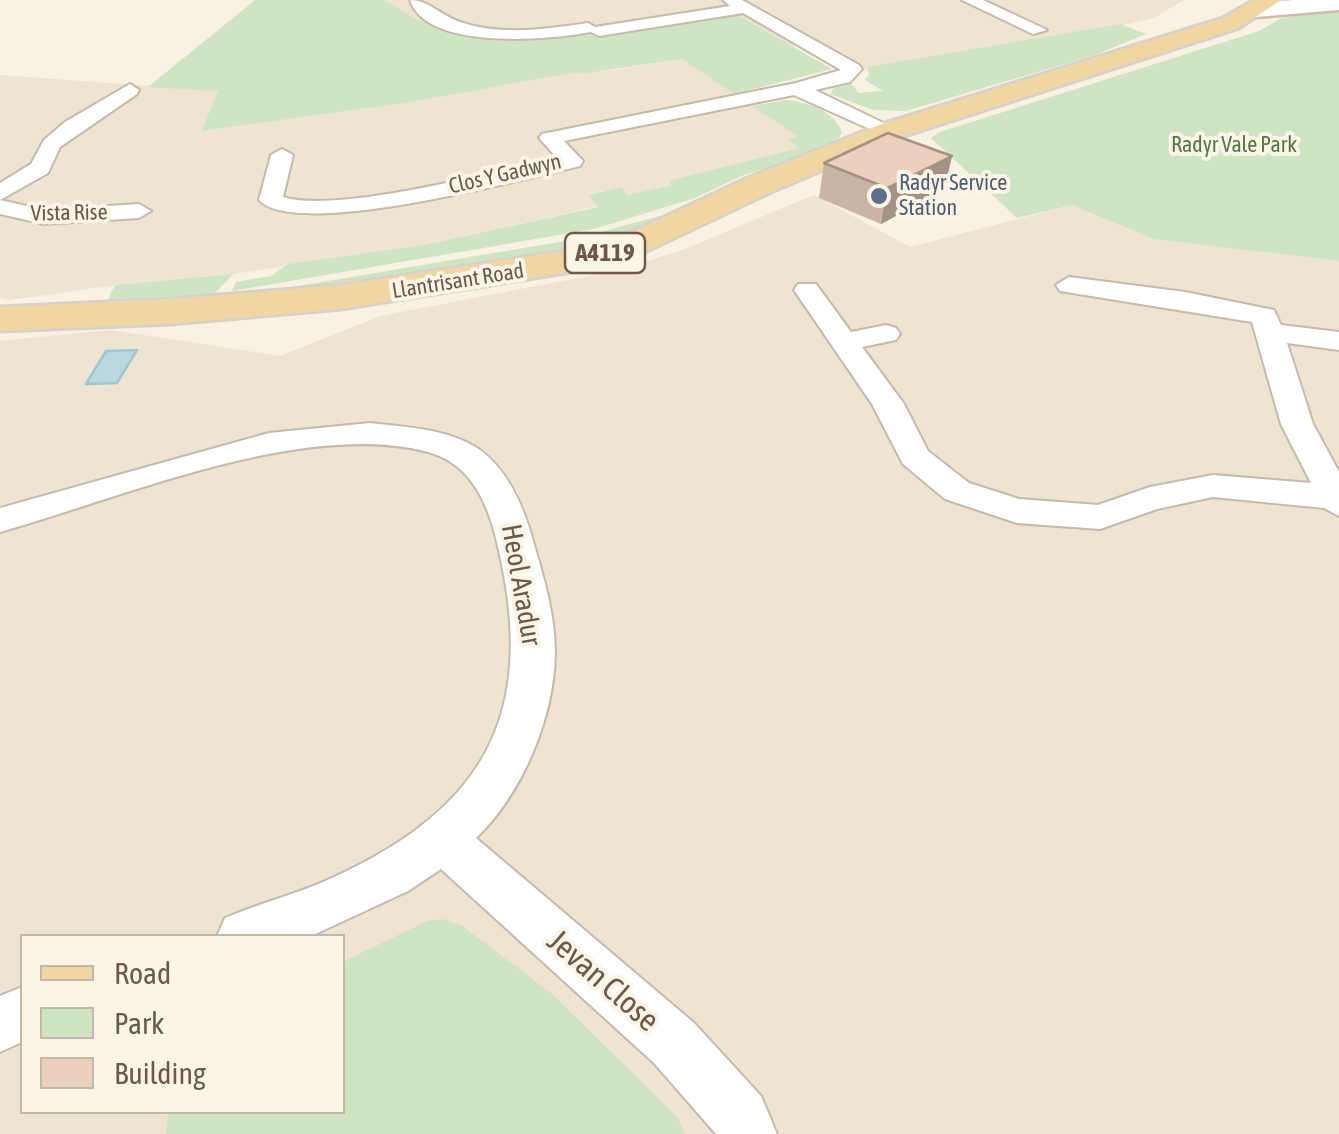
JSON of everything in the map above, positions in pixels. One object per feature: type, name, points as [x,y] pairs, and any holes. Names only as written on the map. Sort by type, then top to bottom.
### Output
[{"type":"main road","name":"Llantrisant Road","points":[[1176,40],[1230,0]]},
{"type":"main road","points":[[1263,5],[1339,3]]},
{"type":"main road","name":"Llantrisant Road","points":[[0,318],[268,305],[367,295],[566,263],[647,238],[756,186],[845,155],[890,131],[1232,22],[1263,5]]},
{"type":"street","points":[[970,0],[1039,30]]},
{"type":"street","points":[[415,1],[429,16],[443,22],[484,31],[537,34],[594,30],[739,4],[853,69],[843,78],[796,88]]},
{"type":"street","points":[[796,88],[890,131]]},
{"type":"street","name":"Clos Y Gadwyn","points":[[282,154],[271,200],[277,206],[316,209],[459,186],[572,161],[549,138],[796,88]]},
{"type":"street","name":"Vista Rise","points":[[18,151],[51,144],[130,90]]},
{"type":"street","name":"Vista Rise","points":[[0,193],[40,168],[51,144]]},
{"type":"street","name":"Vista Rise","points":[[0,208],[44,216],[139,212]]},
{"type":"street","points":[[1069,285],[1111,303],[1185,300],[1264,316],[1298,424],[1337,501]]},
{"type":"street","points":[[808,290],[888,404],[915,456],[957,491],[1017,512],[1100,516],[1150,499],[1213,486],[1337,501]]},
{"type":"street","points":[[1267,332],[1339,341]]},
{"type":"street","points":[[846,341],[886,334]]},
{"type":"street","name":"Heol Aradur","points":[[0,520],[288,438],[342,431],[393,432],[446,445],[479,466],[506,506],[528,596],[534,665],[520,726],[491,785],[444,841],[401,871],[334,906],[249,934]]},
{"type":"street","name":"Jevan Close","points":[[444,841],[674,1043],[740,1117],[747,1134]]},
{"type":"shaded area","points":[[345,0],[1184,0],[1154,18],[892,78],[754,33],[535,48],[350,34]]},
{"type":"shaded area","points":[[682,59],[800,137],[789,139],[801,148],[628,195],[620,187],[589,194],[599,206],[424,245],[233,274],[10,300],[0,298],[0,75],[218,91],[203,131],[412,102],[576,71],[614,70]]},
{"type":"shaded area","points":[[814,195],[910,247],[1072,205],[1153,239],[1339,261],[1339,1134],[0,1134],[0,341],[111,330],[280,356],[381,316],[624,269],[685,249]]},
{"type":"green space","points":[[255,0],[385,0],[415,19],[462,32],[602,36],[737,15],[832,69],[734,94],[682,59],[575,72],[412,102],[202,131],[218,91],[148,87]]},
{"type":"green space","name":"Radyr Vale Park","points":[[1339,10],[1339,261],[1153,239],[1072,205],[1017,218],[931,138],[1259,31],[1281,18]]},
{"type":"green space","points":[[1120,24],[1146,34],[1095,55],[906,111],[873,110],[830,94],[834,88],[851,84],[859,93],[883,91],[865,80],[868,67]]},
{"type":"green space","points":[[786,100],[827,113],[842,132],[839,138],[800,158],[741,176],[695,198],[594,229],[232,291],[236,282],[271,276],[288,264],[424,245],[598,207],[588,195],[621,187],[628,195],[799,148],[788,140],[798,136],[752,106]]},
{"type":"green space","points":[[667,214],[621,234],[520,263],[415,279],[257,293],[571,240]]},
{"type":"green space","points":[[233,274],[215,293],[207,295],[106,303],[115,285]]},
{"type":"green space","points":[[442,919],[461,925],[552,994],[677,1117],[685,1134],[166,1134],[168,1114],[345,1114],[345,961],[427,921]]},
{"type":"water","points":[[137,350],[117,383],[86,384],[106,351]]},
{"type":"building","points":[[888,133],[952,156],[887,188],[824,163]]},
{"type":"place","name":"Radyr Service Station","points":[[879,196]]}]
